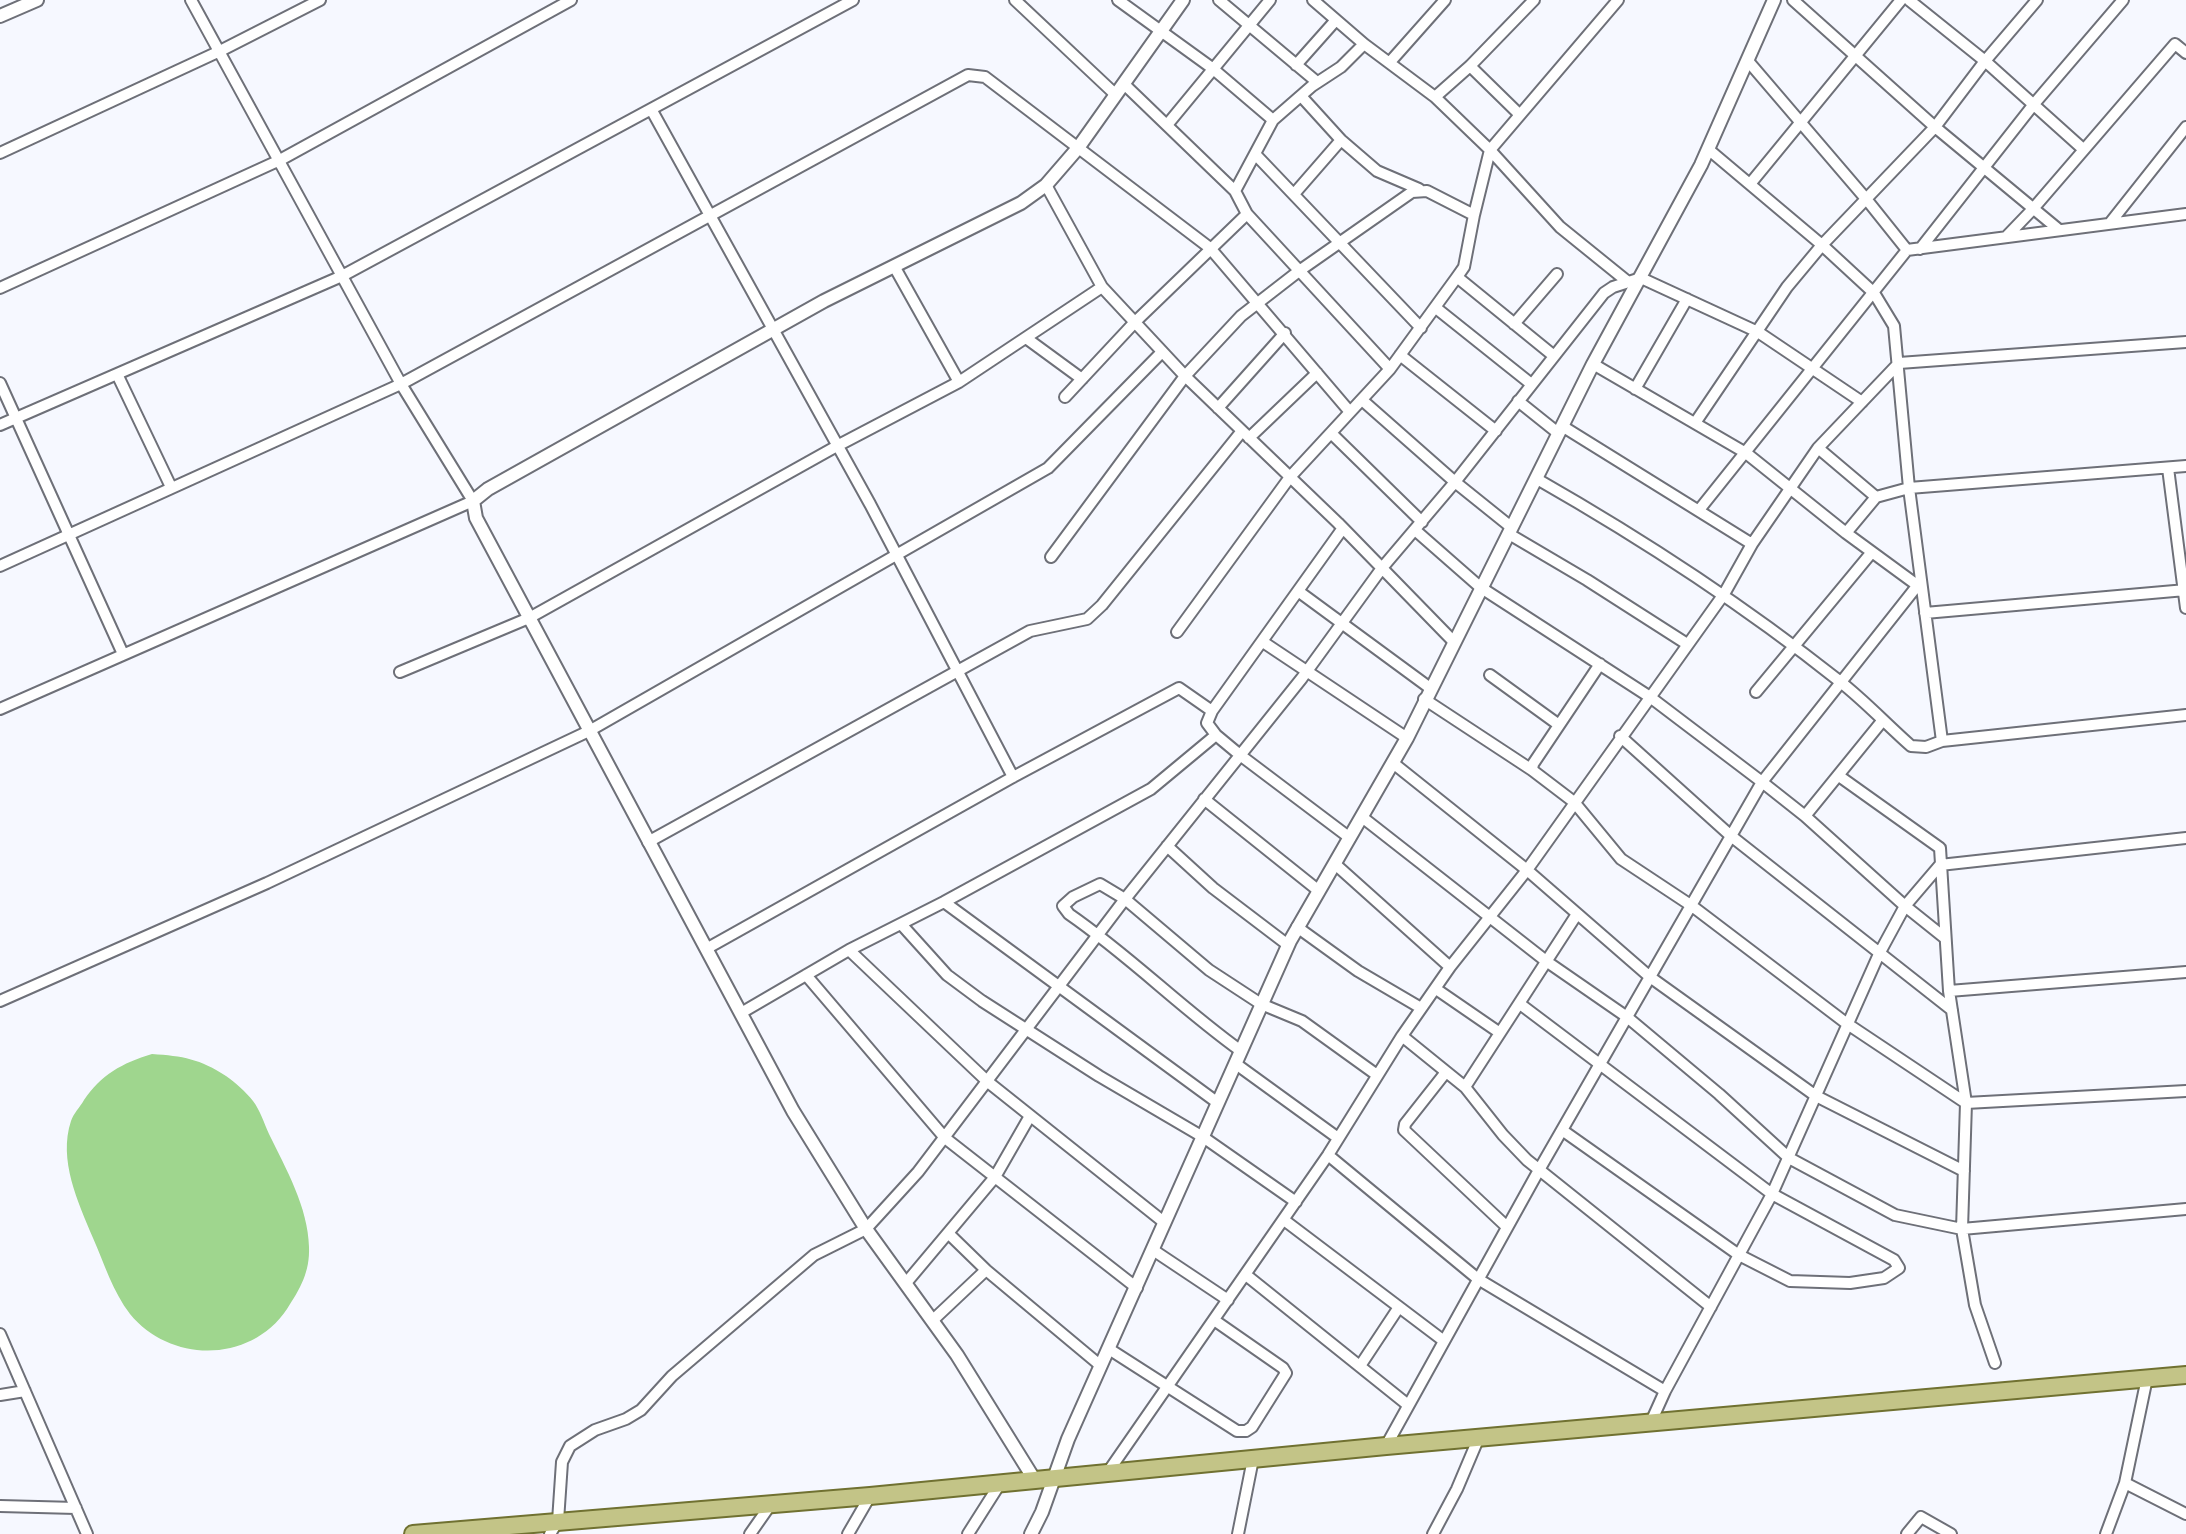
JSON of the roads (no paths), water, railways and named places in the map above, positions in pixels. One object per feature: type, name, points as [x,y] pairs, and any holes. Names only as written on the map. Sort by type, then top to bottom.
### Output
[{"type":"main road","points":[[413,1534],[554,1528],[772,1503],[2186,1375]]},
{"type":"street","points":[[0,16],[37,0]]},
{"type":"street","points":[[191,0],[401,384],[473,501],[476,518],[793,1111],[866,1229],[933,1320],[1034,1479]]},
{"type":"street","points":[[0,153],[220,51],[320,0]]},
{"type":"street","points":[[0,288],[280,160],[571,0]]},
{"type":"street","points":[[0,425],[342,276],[853,0]]},
{"type":"street","points":[[1015,0],[1167,125],[1235,191],[1247,214],[1390,369]]},
{"type":"street","points":[[1118,0],[1162,29],[1273,120]]},
{"type":"street","points":[[0,709],[473,501],[488,489],[771,330],[1021,203],[1046,185],[1078,148],[1183,0]]},
{"type":"street","points":[[1219,0],[1317,82]]},
{"type":"street","points":[[1167,125],[1270,0]]},
{"type":"street","points":[[1313,0],[1364,44],[1435,97],[1490,150],[1560,227],[1635,280],[1687,299],[1758,332],[1862,402]]},
{"type":"street","points":[[1390,62],[1445,0]]},
{"type":"street","points":[[1435,97],[1534,0]]},
{"type":"street","points":[[1031,1534],[1068,1439],[1288,945],[1407,738],[1635,280],[1708,149],[1774,0]]},
{"type":"street","points":[[1793,0],[1935,127],[2058,229]]},
{"type":"street","points":[[1750,184],[1901,0]]},
{"type":"street","points":[[1909,0],[1985,61],[2083,149]]},
{"type":"street","points":[[1920,249],[2034,104],[2123,0]]},
{"type":"street","points":[[1177,632],[1290,477],[1390,369],[1436,308],[1464,267],[1490,150],[1614,1]]},
{"type":"street","points":[[1695,423],[1787,287],[1822,245],[1935,127],[2030,3]]},
{"type":"street","points":[[1296,65],[1336,20]]},
{"type":"street","points":[[1235,191],[1273,120],[1317,82],[1341,67],[1364,44]]},
{"type":"street","points":[[2007,236],[2175,44],[2186,53]]},
{"type":"street","points":[[1748,61],[1907,250]]},
{"type":"street","points":[[1470,66],[1519,114]]},
{"type":"street","points":[[0,566],[401,384],[968,75],[985,77],[1210,248],[1350,412]]},
{"type":"street","points":[[1301,96],[1341,140],[1377,171],[1474,215]]},
{"type":"street","points":[[651,109],[870,504],[894,555],[1013,777]]},
{"type":"street","points":[[2110,223],[2186,127]]},
{"type":"street","points":[[1294,194],[1341,140]]},
{"type":"street","points":[[1708,149],[1874,293],[1894,326],[1919,583],[1942,741]]},
{"type":"street","points":[[1255,154],[1421,328]]},
{"type":"street","points":[[1046,185],[1102,287],[1185,376],[1343,528],[1454,642]]},
{"type":"street","points":[[1051,557],[1185,376],[1258,302],[1419,189]]},
{"type":"street","points":[[1065,397],[1135,322],[1247,214]]},
{"type":"street","points":[[1699,510],[1907,250],[2186,214]]},
{"type":"street","points":[[894,266],[959,382]]},
{"type":"street","points":[[1514,324],[1557,274]]},
{"type":"street","points":[[1457,277],[1554,356]]},
{"type":"street","points":[[554,1528],[562,1462],[570,1446],[595,1430],[641,1410],[672,1376],[814,1255],[866,1229],[918,1172],[1125,899],[1308,670],[1382,568],[1496,431],[1597,299],[1613,287],[1635,280]]},
{"type":"street","points":[[400,672],[529,618],[837,446],[959,382],[1102,287]]},
{"type":"street","points":[[1635,389],[1687,299]]},
{"type":"street","points":[[1436,308],[1530,383]]},
{"type":"street","points":[[1218,408],[1285,333]]},
{"type":"street","points":[[1026,338],[1082,379]]},
{"type":"street","points":[[1108,1472],[1328,1155],[1421,1008],[1527,870],[1724,594],[1752,544],[1818,448],[1899,363],[2186,342]]},
{"type":"street","points":[[0,1001],[267,883],[589,731],[1048,468],[1162,352]]},
{"type":"street","points":[[1400,355],[1496,431]]},
{"type":"street","points":[[1593,364],[1746,453],[1846,533],[1919,583]]},
{"type":"street","points":[[648,842],[1030,631],[1087,619],[1246,435],[1317,373]]},
{"type":"street","points":[[117,374],[171,487]]},
{"type":"street","points":[[0,383],[123,654]]},
{"type":"street","points":[[1362,400],[1510,531],[1687,644]]},
{"type":"street","points":[[1518,401],[1560,430],[1752,544]]},
{"type":"street","points":[[1331,433],[1480,587],[1650,697],[1805,816],[1945,938]]},
{"type":"street","points":[[1818,448],[1876,497]]},
{"type":"street","points":[[1846,533],[1876,497],[1909,488],[2186,466]]},
{"type":"street","points":[[2168,468],[2186,608]]},
{"type":"street","points":[[1537,479],[1636,536],[1724,594],[1839,681],[1911,746],[1926,747],[1942,741],[2186,715]]},
{"type":"street","points":[[1343,528],[1212,711],[1207,723],[1240,755],[1350,838]]},
{"type":"street","points":[[1756,692],[1872,552]]},
{"type":"street","points":[[1386,1446],[1539,1170],[1762,782],[1919,583]]},
{"type":"street","points":[[1925,613],[2185,590]]},
{"type":"street","points":[[1298,591],[1343,622],[1427,694],[1574,802],[1621,859],[1692,906],[1846,1023],[1966,1103],[2186,1091]]},
{"type":"street","points":[[1263,642],[1407,738]]},
{"type":"street","points":[[1532,770],[1600,664]]},
{"type":"street","points":[[1490,675],[1559,725]]},
{"type":"street","points":[[706,949],[1179,688],[1212,711]]},
{"type":"street","points":[[1805,816],[1883,720]]},
{"type":"street","points":[[741,1013],[849,950],[1151,789],[1216,735]]},
{"type":"street","points":[[1620,736],[1731,836],[1952,1010]]},
{"type":"street","points":[[1393,763],[1527,870],[1650,977],[1816,1096],[1964,1171]]},
{"type":"street","points":[[1839,776],[1940,848],[1949,991],[1966,1103],[1962,1229],[1975,1305],[1995,1363]]},
{"type":"street","points":[[1204,799],[1319,891]]},
{"type":"street","points":[[1362,817],[1546,961],[1627,1017],[1789,1158],[1895,1215],[1962,1229],[2186,1209]]},
{"type":"street","points":[[1651,1422],[1772,1194],[1879,954],[1905,906],[1940,865],[2186,838]]},
{"type":"street","points":[[1167,846],[1213,888],[1288,945]]},
{"type":"street","points":[[1335,864],[1450,967]]},
{"type":"street","points":[[1241,1051],[1201,1022],[1139,966],[1069,914],[1063,906],[1073,897],[1100,884],[1125,899],[1209,970],[1261,1004],[1302,1021],[1377,1075]]},
{"type":"street","points":[[944,902],[1218,1103]]},
{"type":"street","points":[[1465,1087],[1577,914]]},
{"type":"street","points":[[901,924],[947,975],[982,1001],[1099,1076],[1203,1137],[1296,1202]]},
{"type":"street","points":[[1297,927],[1358,971],[1421,1008]]},
{"type":"street","points":[[849,950],[988,1082],[1165,1223]]},
{"type":"street","points":[[1949,991],[2186,972]]},
{"type":"street","points":[[806,975],[945,1138],[1137,1288]]},
{"type":"street","points":[[1436,989],[1500,1033]]},
{"type":"street","points":[[1520,1004],[1772,1194],[1894,1260],[1899,1268],[1884,1278],[1850,1283],[1790,1281],[1739,1255],[1562,1130]]},
{"type":"street","points":[[1402,1036],[1465,1087],[1503,1135],[1539,1170],[1711,1307]]},
{"type":"street","points":[[1236,1064],[1338,1138]]},
{"type":"street","points":[[1446,1072],[1405,1124],[1404,1130],[1507,1227]]},
{"type":"street","points":[[906,1283],[995,1177],[1030,1116]]},
{"type":"street","points":[[1328,1155],[1478,1279],[1665,1391]]},
{"type":"street","points":[[1284,1220],[1444,1341]]},
{"type":"street","points":[[948,1233],[986,1270],[1101,1366]]},
{"type":"street","points":[[1153,1250],[1228,1300]]},
{"type":"street","points":[[933,1320],[986,1270]]},
{"type":"street","points":[[1246,1275],[1408,1405]]},
{"type":"street","points":[[1360,1366],[1399,1307]]},
{"type":"street","points":[[1109,1349],[1237,1431],[1246,1431],[1252,1427],[1286,1373],[1214,1320]]},
{"type":"street","points":[[0,1334],[87,1534]]},
{"type":"street","points":[[2106,1534],[2125,1483],[2147,1378]]},
{"type":"street","points":[[0,1395],[25,1391]]},
{"type":"street","points":[[1433,1534],[1457,1489],[1479,1437]]},
{"type":"street","points":[[1238,1534],[1253,1459]]},
{"type":"street","points":[[968,1534],[1001,1482]]},
{"type":"street","points":[[2125,1483],[2186,1514]]},
{"type":"street","points":[[848,1534],[870,1496]]},
{"type":"street","points":[[750,1534],[772,1503]]},
{"type":"street","points":[[0,1506],[76,1508]]},
{"type":"street","points":[[1907,1534],[1921,1517],[1951,1534]]}]
